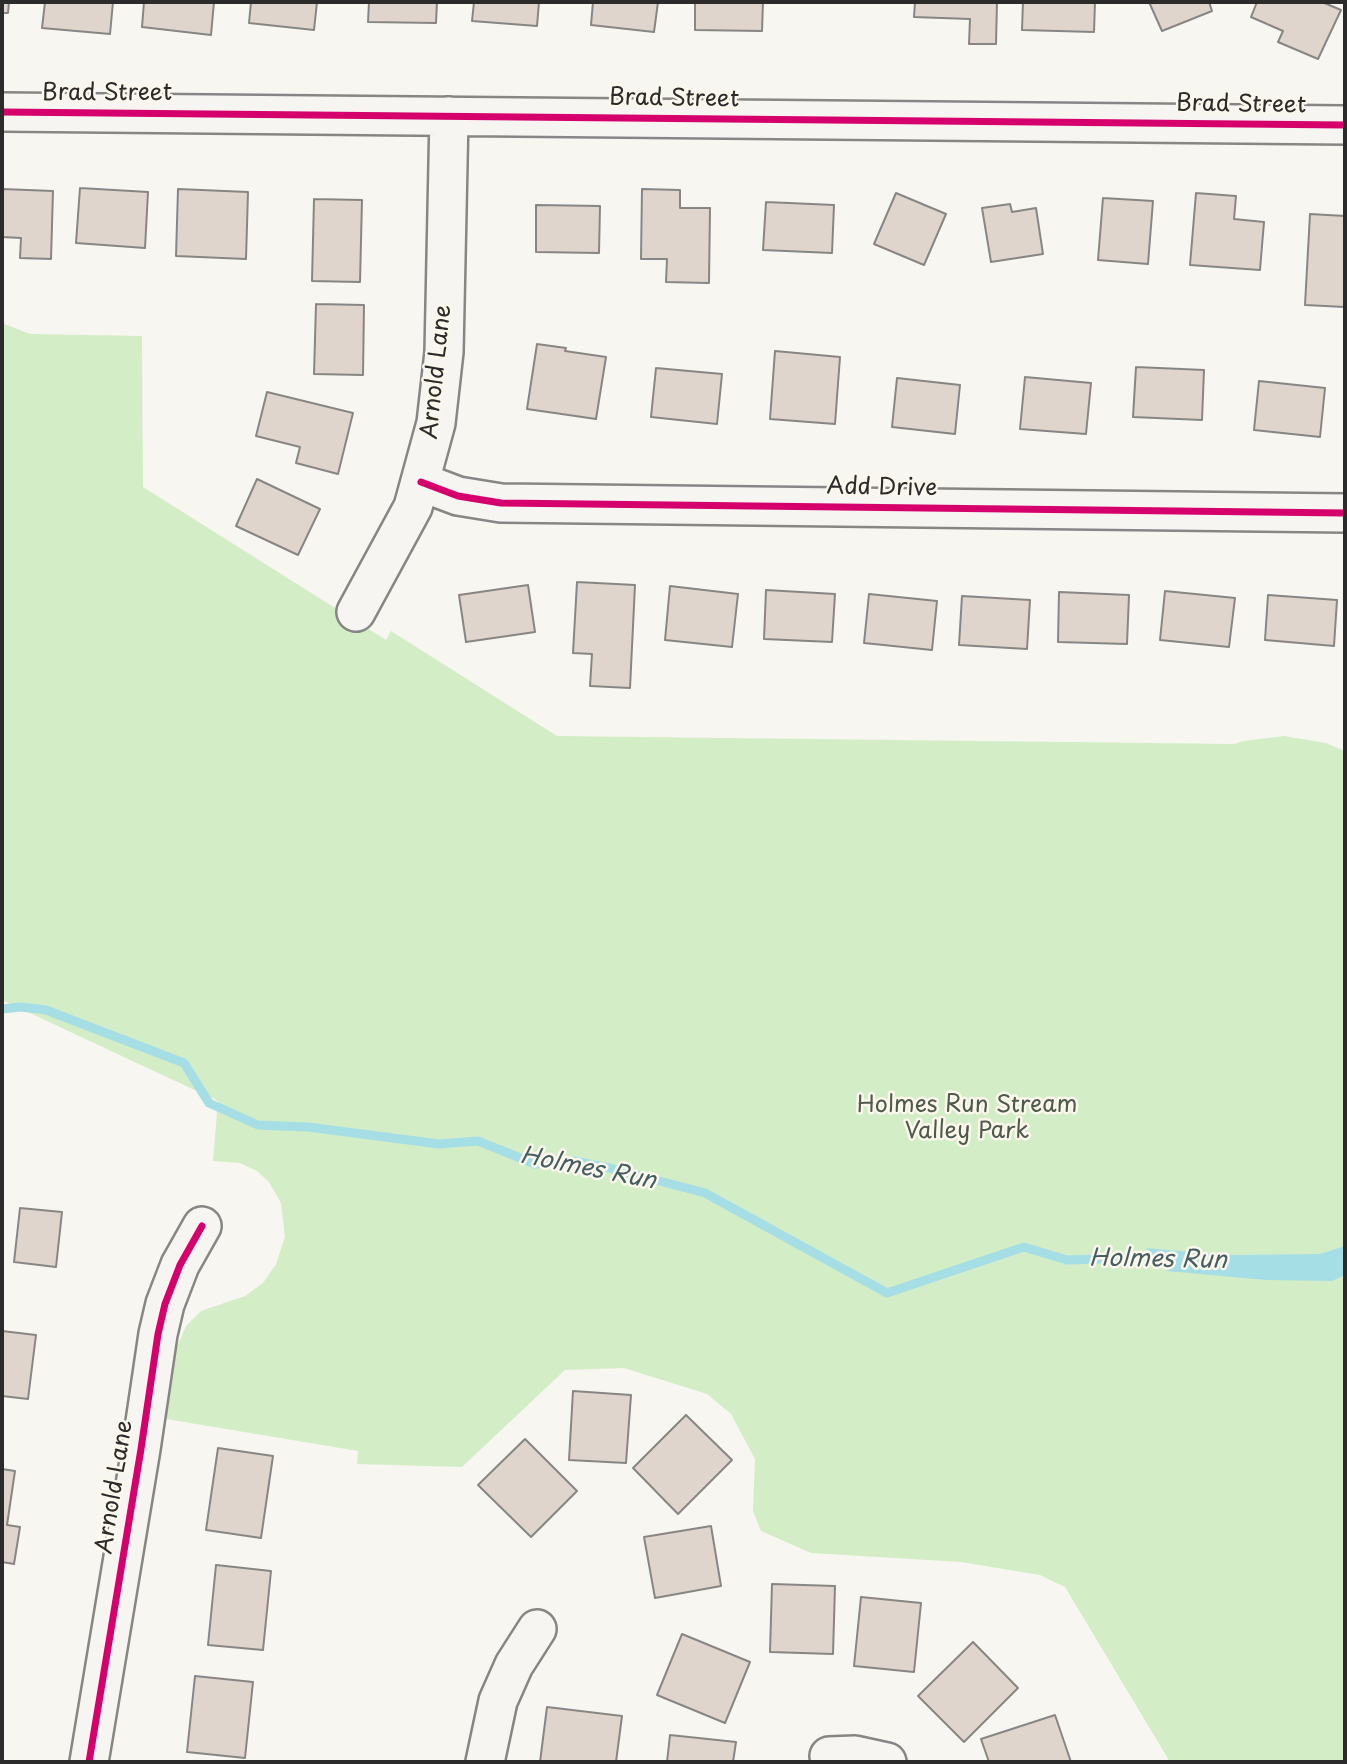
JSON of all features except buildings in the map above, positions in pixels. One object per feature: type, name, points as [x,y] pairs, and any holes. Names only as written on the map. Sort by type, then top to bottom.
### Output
[{"type":"street","name":"Brad Street","points":[[2,112],[1345,125]]},
{"type":"street","name":"Arnold Lane","points":[[356,612],[413,507],[436,423],[444,352],[449,116]]},
{"type":"street","name":"Add Drive","points":[[421,482],[458,496],[501,503],[1345,513]]},
{"type":"street","name":"Arnold Lane","points":[[89,1762],[158,1334],[165,1304],[180,1265],[202,1226]]},
{"type":"street","points":[[485,1762],[498,1701],[514,1665],[537,1629]]},
{"type":"street","points":[[829,1756],[855,1755],[887,1762]]},
{"type":"green space","name":"Holmes Run Stream Valley Park","points":[[2,323],[30,334],[142,336],[143,487],[386,640],[391,631],[557,736],[1235,744],[1284,736],[1326,743],[1345,751],[1345,1762],[1170,1762],[1065,1587],[1040,1575],[961,1562],[811,1553],[761,1531],[753,1511],[755,1459],[731,1414],[707,1394],[624,1368],[565,1370],[462,1467],[357,1464],[358,1451],[166,1419],[177,1347],[186,1326],[201,1311],[245,1296],[263,1283],[276,1264],[285,1237],[281,1203],[269,1182],[257,1171],[240,1163],[213,1161],[218,1101],[2,1000]]},
{"type":"water","points":[[1345,1246],[1345,1275],[1332,1281],[1266,1280],[1167,1271],[1146,1248],[1225,1255],[1320,1254]]},
{"type":"waterway","name":"Holmes Run","points":[[2,1009],[21,1007],[46,1010],[184,1063],[209,1103],[258,1125],[308,1127],[439,1144],[478,1141],[535,1164],[574,1161],[705,1193],[887,1293],[1024,1247],[1067,1260],[1164,1257]]},
{"type":"cycle path","points":[[2,112],[1345,125]]},
{"type":"cycle path","points":[[421,482],[458,496],[501,503],[1345,513]]},
{"type":"cycle path","points":[[89,1762],[158,1334],[165,1304],[180,1265],[202,1226]]}]
